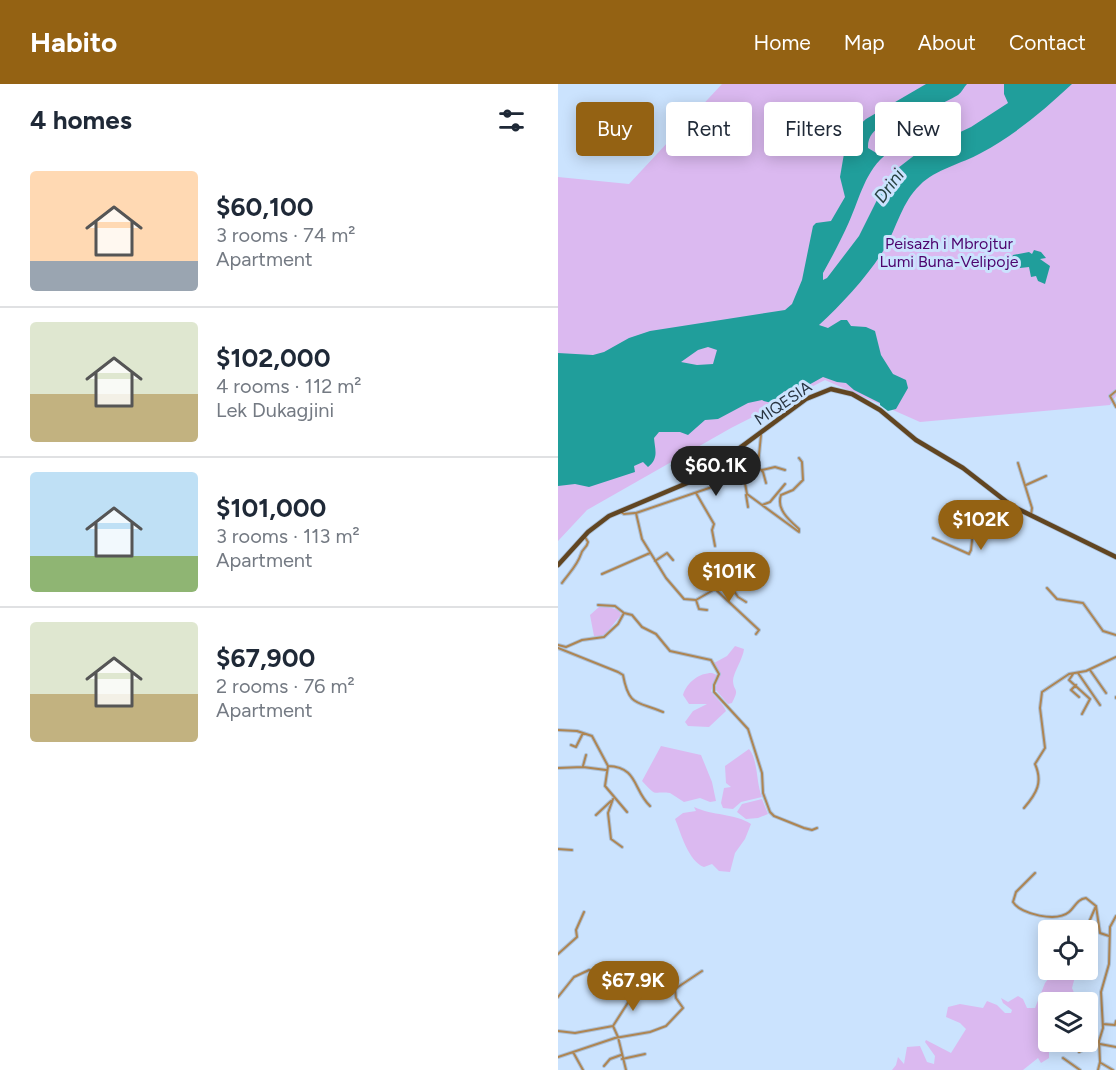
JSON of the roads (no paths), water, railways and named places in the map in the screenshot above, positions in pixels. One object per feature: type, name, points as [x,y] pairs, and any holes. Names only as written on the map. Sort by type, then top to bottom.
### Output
[{"type":"main road","name":"MIQESIA","points":[[558,565],[601,521],[619,510],[699,478],[811,395],[824,390],[843,391],[880,410],[916,440],[963,468],[1015,508],[1116,557]]},
{"type":"street","points":[[1116,391],[1110,396],[1116,407]]},
{"type":"street","points":[[758,467],[759,432]]},
{"type":"street","points":[[746,490],[749,496],[796,532],[799,531],[784,514],[780,501],[782,495],[793,490],[803,480],[802,462],[799,458]]},
{"type":"street","points":[[1018,463],[1032,508],[1031,516]]},
{"type":"street","points":[[758,467],[762,470],[766,483]]},
{"type":"street","points":[[619,510],[624,514],[636,513],[744,478],[758,467]]},
{"type":"street","points":[[762,470],[773,467],[784,470]]},
{"type":"street","points":[[1025,485],[1046,477]]},
{"type":"street","points":[[744,478],[748,507]]},
{"type":"street","points":[[762,505],[770,502],[785,484]]},
{"type":"street","points":[[696,493],[714,524],[712,530],[715,546]]},
{"type":"street","points":[[654,496],[657,506]]},
{"type":"street","points":[[642,501],[645,510]]},
{"type":"street","points":[[933,538],[969,554],[972,534],[975,530],[990,518],[1002,512],[1013,511],[1015,508]]},
{"type":"street","points":[[636,513],[641,538],[666,578],[684,598],[696,600],[727,581],[738,597],[746,602]]},
{"type":"street","points":[[562,583],[579,562],[581,552],[588,545],[584,537]]},
{"type":"street","points":[[602,574],[650,553]]},
{"type":"street","points":[[655,561],[668,553],[673,560]]},
{"type":"street","points":[[1047,588],[1057,599],[1081,602],[1103,631],[1116,635]]},
{"type":"street","points":[[715,589],[759,630],[756,634]]},
{"type":"street","points":[[696,600],[699,609],[707,610]]},
{"type":"street","points":[[598,605],[615,606],[624,613],[632,615],[642,627],[661,638],[670,651],[711,660],[718,674],[714,692],[748,729],[762,773],[763,793],[770,812],[774,816],[804,828],[812,830],[818,828]]},
{"type":"street","points":[[558,647],[566,647],[582,640],[602,638],[608,635],[624,613]]},
{"type":"street","points":[[558,647],[621,673],[627,692],[633,701],[663,712]]},
{"type":"street","points":[[1024,808],[1037,790],[1040,774],[1035,764],[1045,748],[1040,708],[1041,694],[1046,688],[1073,674],[1089,670],[1116,657]]},
{"type":"street","points":[[1089,670],[1106,693]]},
{"type":"street","points":[[1078,673],[1100,705]]},
{"type":"street","points":[[1073,674],[1068,679],[1090,701],[1082,714]]},
{"type":"street","points":[[1076,685],[1071,690],[1079,697]]},
{"type":"street","points":[[558,730],[583,732],[592,736],[607,768],[605,784],[613,799],[627,812]]},
{"type":"street","points":[[571,745],[576,747],[583,732]]},
{"type":"street","points":[[583,767],[586,754]]},
{"type":"street","points":[[558,768],[619,767],[630,775],[643,800],[650,806]]},
{"type":"street","points":[[596,815],[613,799]]},
{"type":"street","points":[[613,799],[608,813],[610,839],[622,848]]},
{"type":"street","points":[[558,849],[572,850]]},
{"type":"street","points":[[1035,873],[1016,892],[1013,902],[1016,907],[1031,915],[1067,914],[1083,898],[1089,899],[1096,906],[1098,930],[1109,936]]},
{"type":"street","points":[[1090,920],[1096,906]]},
{"type":"street","points":[[558,954],[577,938],[576,930],[584,912]]},
{"type":"street","points":[[1098,1070],[1099,1043],[1103,1024],[1101,992],[1109,959],[1111,924],[1116,916]]},
{"type":"street","points":[[1111,924],[1116,926]]},
{"type":"street","points":[[592,971],[597,967],[614,966]]},
{"type":"street","points":[[558,997],[574,977],[584,971],[592,971],[614,978],[632,976],[653,985],[663,985],[674,992],[683,1008],[666,1026],[637,1036],[618,1037],[558,1057]]},
{"type":"street","points":[[636,979],[650,975],[653,971]]},
{"type":"street","points":[[674,992],[676,987],[686,983],[702,971]]},
{"type":"street","points":[[558,1031],[575,1033],[613,1026],[636,990]]},
{"type":"street","points":[[1103,1024],[1115,1025],[1116,1022]]},
{"type":"street","points":[[613,1026],[626,1070]]},
{"type":"street","points":[[1099,1043],[1116,1047]]},
{"type":"street","points":[[573,1052],[583,1070]]},
{"type":"street","points":[[622,1059],[645,1054]]},
{"type":"street","points":[[604,1066],[610,1059],[621,1055]]},
{"type":"street","points":[[1063,1058],[1080,1070]]},
{"type":"street","points":[[1100,1062],[1113,1070]]},
{"type":"water","points":[[926,84],[967,84],[959,94],[943,102],[895,102]]},
{"type":"water","name":"Drini","points":[[1004,84],[1072,84],[1040,113],[1006,138],[981,153],[926,179],[909,199],[885,248],[871,269],[819,325],[828,328],[841,320],[847,320],[851,326],[866,327],[875,331],[881,355],[893,374],[906,380],[908,388],[896,409],[888,411],[880,403],[854,390],[846,383],[823,377],[796,392],[791,389],[783,392],[784,397],[776,401],[762,400],[748,403],[718,419],[705,420],[688,435],[680,432],[659,432],[654,438],[655,457],[648,467],[643,462],[634,466],[635,472],[589,487],[575,484],[558,486],[558,353],[593,355],[650,331],[785,310],[792,304],[802,280],[813,226],[816,223],[831,221],[845,197],[840,177],[844,156],[863,156],[863,122],[875,114],[875,131],[869,140],[868,148],[875,152],[875,156],[885,156],[868,176],[846,229],[823,273],[823,280],[827,278],[859,236],[883,188],[898,168],[914,156],[961,156],[961,132],[1008,103],[1004,94]],"holes":[[[708,347],[717,350],[713,364],[697,365],[681,362],[698,350]]]},
{"type":"water","points":[[1034,250],[1041,252],[1046,258],[1040,259],[1050,266],[1045,284],[1038,281],[1036,276],[1031,277],[1029,267],[1020,268],[1012,257],[1029,252],[1032,254]]},
{"type":"park label","name":"Peisazh i Mbrojtur Lumi Buna-Velipoje","points":[[949,252]]}]
